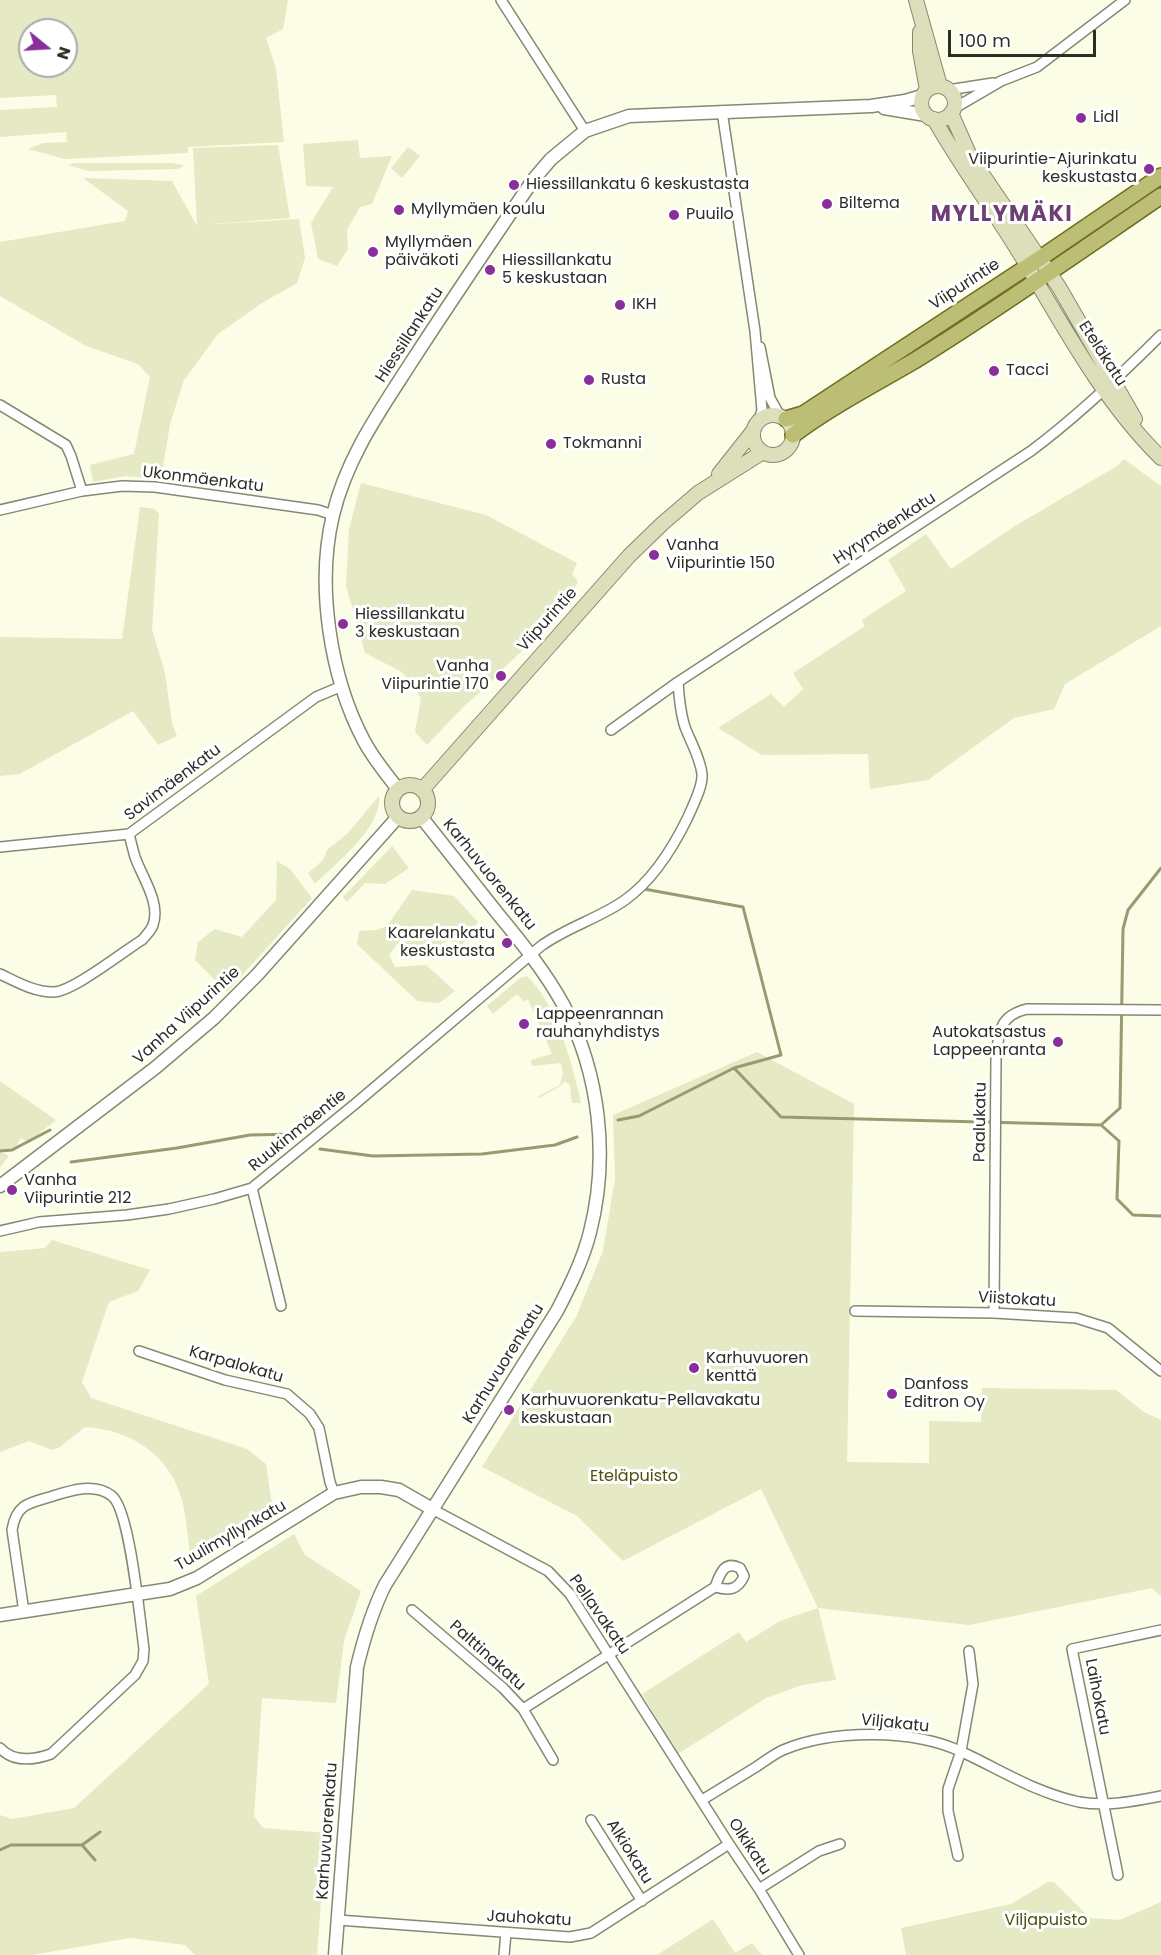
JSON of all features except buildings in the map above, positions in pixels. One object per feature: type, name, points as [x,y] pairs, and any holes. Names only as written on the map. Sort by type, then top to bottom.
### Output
[{"type":"main road","points":[[916,0],[936,65],[934,91],[922,106],[957,159],[1034,262]]},
{"type":"main road","points":[[934,91],[953,95],[952,111],[970,156],[1034,262]]},
{"type":"main road","points":[[930,117],[946,117],[952,111]]},
{"type":"main road","name":"Viipurintie","points":[[783,417],[803,414],[1161,176]]},
{"type":"main road","points":[[793,435],[853,394],[913,361],[1036,282],[1161,196]]},
{"type":"main road","name":"Eteläkatu","points":[[1034,262],[1049,272],[1135,431],[1159,456]]},
{"type":"main road","name":"Eteläkatu","points":[[1034,262],[1036,282],[1109,386]]},
{"type":"main road","points":[[773,414],[783,417],[790,423],[793,435],[790,446],[780,454],[768,455],[757,447],[753,439],[756,425],[773,414]]},
{"type":"main road","name":"Viipurintie","points":[[423,790],[629,556],[663,523],[710,484],[736,455],[756,425]]},
{"type":"main road","name":"Viipurintie","points":[[710,484],[763,452]]},
{"type":"main road","points":[[411,785],[423,790],[428,807],[422,818],[410,822],[397,818],[392,800],[398,789],[411,785]]},
{"type":"street","points":[[501,0],[585,131]]},
{"type":"street","name":"Hiessillankatu","points":[[952,111],[1001,81],[1037,67],[1125,0]]},
{"type":"street","name":"Hiessillankatu","points":[[398,789],[364,742],[342,686],[326,598],[326,560],[333,514],[359,444],[533,180],[551,159],[585,131],[629,116],[871,106],[905,101],[934,91],[1001,81]]},
{"type":"street","name":"Hiessillankatu","points":[[871,106],[930,117]]},
{"type":"street","points":[[722,111],[755,331],[762,410],[756,425]]},
{"type":"street","points":[[755,331],[762,352],[770,398],[783,417]]},
{"type":"street","name":"Hyrymäenkatu","points":[[611,730],[678,682],[1032,451],[1066,425],[1161,335]]},
{"type":"street","points":[[0,405],[66,445],[72,456],[82,491]]},
{"type":"street","name":"Ukonmäenkatu","points":[[0,510],[82,491],[122,486],[155,487],[333,514]]},
{"type":"street","name":"Ruukinmäentie","points":[[0,1231],[39,1222],[128,1215],[169,1209],[252,1188],[355,1104],[531,954],[555,936],[624,901],[643,885],[662,862],[681,831],[702,777],[698,758],[684,725],[678,682]]},
{"type":"street","name":"Savimäenkatu","points":[[0,848],[129,834],[316,697],[342,686]]},
{"type":"street","name":"Vanha Viipurintie","points":[[0,1186],[155,1068],[214,1018],[257,975],[397,818]]},
{"type":"street","name":"Karhuvuorenkatu","points":[[335,1955],[357,1667],[374,1606],[567,1291],[585,1248],[594,1212],[598,1178],[600,1140],[588,1065],[578,1035],[563,1005],[531,954],[422,818]]},
{"type":"street","points":[[0,974],[35,990],[56,993],[73,986],[149,933],[153,924],[153,906],[129,834]]},
{"type":"street","name":"Paalukatu","points":[[994,1313],[996,1059],[998,1033],[1003,1022],[1013,1012],[1027,1009],[1161,1010]]},
{"type":"street","points":[[252,1188],[281,1306]]},
{"type":"street","name":"Viistokatu","points":[[855,1311],[994,1313],[1076,1318],[1108,1328],[1161,1371]]},
{"type":"street","name":"Karpalokatu","points":[[139,1351],[225,1380],[287,1394],[310,1414],[319,1428],[334,1493]]},
{"type":"street","name":"Tuulimyllynkatu","points":[[0,1615],[170,1589],[196,1578],[334,1493],[361,1487],[381,1486],[399,1490],[434,1510]]},
{"type":"street","points":[[0,1748],[18,1759],[35,1759],[51,1754],[135,1675],[143,1661],[144,1649],[126,1529],[121,1508],[112,1496],[91,1488],[71,1491],[26,1504],[14,1518],[12,1530],[24,1612]]},
{"type":"street","name":"Pellavakatu","points":[[434,1510],[548,1571],[570,1594],[674,1756]]},
{"type":"street","points":[[523,1709],[715,1587]]},
{"type":"street","name":"Palttinakatu","points":[[412,1610],[503,1688],[523,1709],[554,1760]]},
{"type":"street","name":"Laihokatu","points":[[1103,1804],[1072,1649],[1161,1630]]},
{"type":"street","points":[[958,1856],[948,1811],[948,1789],[961,1751],[973,1684],[969,1651]]},
{"type":"street","name":"Viljakatu","points":[[702,1800],[782,1750],[827,1738],[862,1735],[907,1737],[961,1751],[1029,1786],[1082,1802],[1103,1804],[1161,1796]]},
{"type":"street","name":"Olkikatu","points":[[674,1756],[799,1955]]},
{"type":"street","points":[[1103,1804],[1118,1875]]},
{"type":"street","name":"Alkiokatu","points":[[591,1820],[642,1901]]},
{"type":"street","name":"Jauhokatu","points":[[338,1920],[506,1933],[581,1936],[591,1933],[729,1844]]},
{"type":"street","points":[[759,1889],[819,1851],[840,1844]]},
{"type":"street","points":[[504,1955],[506,1933]]},
{"type":"green space","points":[[0,0],[288,0],[283,29],[266,38],[276,69],[284,142],[188,147],[188,153],[65,159],[28,149],[43,143],[67,142],[66,132],[0,137],[0,110],[57,107],[56,95],[0,98]]},
{"type":"green space","points":[[358,140],[360,158],[392,156],[372,204],[360,207],[347,230],[348,249],[337,266],[318,259],[311,223],[333,187],[306,186],[303,144]]},
{"type":"green space","points":[[278,145],[290,218],[197,225],[299,219],[305,258],[297,283],[262,303],[218,334],[184,380],[170,424],[161,479],[126,476],[93,482],[90,465],[134,454],[150,377],[138,364],[86,346],[0,296],[0,242],[125,221],[128,211],[83,178],[172,181],[197,226],[193,148]]},
{"type":"green space","points":[[408,147],[420,156],[402,178],[391,168]]},
{"type":"green space","points":[[74,163],[185,165],[178,169],[89,171],[68,165]]},
{"type":"green space","points":[[1124,459],[1161,486],[1161,626],[1065,684],[1054,709],[1014,718],[928,780],[870,789],[868,754],[762,755],[718,728],[771,694],[784,707],[803,689],[793,673],[865,626],[862,620],[906,591],[888,560],[926,534],[951,569],[1015,526],[1117,466]]},
{"type":"green space","points":[[361,483],[486,515],[577,563],[572,574],[578,582],[548,627],[465,705],[427,745],[415,732],[421,698],[402,672],[365,653],[346,586],[349,529]]},
{"type":"green space","points":[[140,507],[155,509],[159,514],[152,630],[165,673],[172,723],[177,736],[158,745],[133,711],[20,774],[0,776],[0,637],[122,639]]},
{"type":"green space","points":[[379,796],[378,808],[365,833],[345,856],[315,884],[308,873],[323,860],[327,850],[348,833]]},
{"type":"green space","points":[[392,846],[409,868],[385,884],[365,883],[347,902],[343,897]]},
{"type":"green space","points":[[277,861],[290,869],[312,898],[227,992],[195,960],[198,942],[215,929],[242,937],[276,900]]},
{"type":"green space","points":[[412,890],[454,896],[478,922],[460,948],[450,940],[432,948],[397,944],[389,955],[395,967],[426,965],[455,991],[439,1003],[417,1001],[357,944],[359,931],[376,930],[387,926]]},
{"type":"green space","points":[[527,976],[547,1002],[555,1018],[568,1053],[581,1103],[572,1103],[570,1085],[565,1081],[559,1087],[537,1097],[560,1085],[563,1073],[561,1063],[532,1066],[531,1060],[552,1054],[528,999],[524,1002],[517,994],[493,1014],[487,1006],[520,978]]},
{"type":"green space","name":"Eteläpuisto","points":[[757,1052],[854,1104],[847,1462],[929,1463],[929,1421],[981,1422],[982,1388],[1116,1390],[1144,1412],[1161,1420],[1161,1596],[1152,1588],[969,1625],[818,1608],[761,1489],[623,1561],[577,1516],[482,1467],[576,1317],[603,1251],[615,1179],[613,1115]]},
{"type":"green space","points":[[0,1081],[56,1120],[28,1142],[21,1138],[16,1147],[1,1152],[9,1156],[0,1167]]},
{"type":"green space","points":[[52,1240],[150,1270],[138,1291],[109,1302],[82,1382],[91,1398],[247,1449],[266,1464],[272,1504],[258,1518],[191,1560],[183,1504],[178,1487],[160,1459],[134,1440],[102,1429],[85,1427],[60,1447],[52,1450],[29,1441],[0,1452],[0,1252],[45,1248]]},
{"type":"green space","points":[[294,1534],[305,1555],[361,1591],[344,1641],[336,1703],[262,1698],[254,1816],[263,1828],[326,1833],[317,1955],[195,1955],[185,1945],[130,1938],[32,1955],[0,1955],[0,1815],[12,1819],[74,1808],[209,1684],[196,1596]]},
{"type":"green space","points":[[818,1608],[836,1680],[802,1685],[766,1698],[678,1754],[642,1694],[739,1632],[746,1642],[780,1621]]},
{"type":"green space","name":"Viljapuisto","points":[[1048,1882],[1054,1882],[1090,1918],[1120,1920],[1161,1902],[1161,1955],[906,1955],[901,1928],[1011,1904]]},
{"type":"green space","points":[[713,1919],[735,1953],[752,1943],[762,1955],[657,1955]]},
{"type":"waterway","points":[[1101,1125],[1120,1108],[1123,929],[1128,910],[1161,868]]},
{"type":"waterway","points":[[644,889],[743,907],[781,1055],[734,1068]]},
{"type":"waterway","points":[[618,1120],[639,1116],[734,1068],[781,1117],[1101,1125],[1119,1141],[1117,1199],[1133,1215],[1161,1216]]},
{"type":"waterway","points":[[0,1151],[12,1150],[50,1130]]},
{"type":"waterway","points":[[71,1162],[177,1148],[250,1135],[297,1134]]},
{"type":"waterway","points":[[320,1149],[373,1156],[482,1154],[555,1145],[577,1137]]},
{"type":"waterway","points":[[0,1850],[11,1845],[82,1845],[100,1832]]},
{"type":"waterway","points":[[82,1845],[95,1860]]},
{"type":"place","name":"Lidl","points":[[1081,118]]},
{"type":"place","name":"Viipurintie-Ajurinkatu keskustasta","points":[[1149,169]]},
{"type":"place","name":"Hiessillankatu 6 keskustasta","points":[[514,185]]},
{"type":"place","name":"Biltema","points":[[827,204]]},
{"type":"place","name":"Myllymäen koulu","points":[[399,210]]},
{"type":"place","name":"Puuilo","points":[[674,215]]},
{"type":"place","name":"Myllymäen päiväkoti","points":[[373,252]]},
{"type":"place","name":"Hiessillankatu 5 keskustaan","points":[[490,270]]},
{"type":"place","name":"IKH","points":[[620,305]]},
{"type":"place","name":"Tacci","points":[[994,371]]},
{"type":"place","name":"Rusta","points":[[589,380]]},
{"type":"place","name":"Tokmanni","points":[[551,444]]},
{"type":"place","name":"Vanha Viipurintie 150","points":[[654,555]]},
{"type":"place","name":"Hiessillankatu 3 keskustaan","points":[[343,624]]},
{"type":"place","name":"Vanha Viipurintie 170","points":[[501,676]]},
{"type":"place","name":"Kaarelankatu keskustasta","points":[[507,943]]},
{"type":"place","name":"Lappeenrannan rauhanyhdistys","points":[[524,1024]]},
{"type":"place","name":"Autokatsastus Lappeenranta","points":[[1058,1042]]},
{"type":"place","name":"Vanha Viipurintie 212","points":[[12,1190]]},
{"type":"place","name":"Karhuvuoren kenttä","points":[[694,1368]]},
{"type":"place","name":"Danfoss Editron Oy","points":[[892,1394]]},
{"type":"place","name":"Karhuvuorenkatu-Pellavakatu keskustaan","points":[[509,1410]]},
{"type":"district","name":"MYLLYMÄKI","points":[[1002,215]]}]
